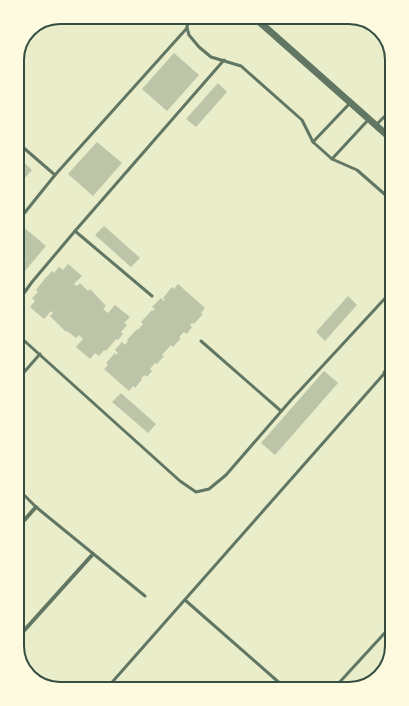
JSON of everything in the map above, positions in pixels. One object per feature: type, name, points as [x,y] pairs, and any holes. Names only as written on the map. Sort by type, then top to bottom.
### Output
[{"type":"street","points":[[262,24],[385,134]]},
{"type":"street","points":[[24,520],[36,507]]},
{"type":"street","points":[[24,631],[93,554]]},
{"type":"lane","points":[[187,24],[187,28],[190,35],[199,47],[211,57],[241,66],[302,120],[313,142],[332,159],[357,170],[385,194]]},
{"type":"lane","points":[[24,214],[55,175],[187,28]]},
{"type":"lane","points":[[24,293],[75,231],[224,60]]},
{"type":"lane","points":[[313,142],[351,102]]},
{"type":"lane","points":[[376,126],[385,116]]},
{"type":"lane","points":[[332,159],[369,119]]},
{"type":"lane","points":[[24,148],[55,175]]},
{"type":"lane","points":[[75,231],[152,296]]},
{"type":"lane","points":[[24,340],[180,481],[196,492],[209,489],[226,475],[281,411],[385,299]]},
{"type":"lane","points":[[201,341],[281,411]]},
{"type":"lane","points":[[24,372],[40,354]]},
{"type":"lane","points":[[112,682],[384,372]]},
{"type":"lane","points":[[24,495],[36,507],[145,596]]},
{"type":"lane","points":[[185,600],[278,682]]},
{"type":"lane","points":[[341,682],[385,633]]},
{"type":"building","points":[[174,53],[199,75],[167,111],[142,89]]},
{"type":"building","points":[[218,83],[227,92],[196,127],[186,119]]},
{"type":"building","points":[[97,142],[122,163],[93,196],[68,174]]},
{"type":"building","points":[[24,163],[32,170],[24,179]]},
{"type":"building","points":[[104,226],[140,258],[131,267],[95,235]]},
{"type":"building","points":[[24,228],[46,246],[24,272]]},
{"type":"building","points":[[68,264],[82,276],[74,284],[77,286],[80,283],[88,291],[90,289],[106,306],[103,309],[108,313],[115,305],[130,317],[124,323],[127,325],[121,332],[123,334],[118,340],[116,339],[106,351],[104,350],[99,356],[95,353],[90,359],[76,347],[83,339],[79,335],[76,338],[67,331],[66,332],[50,316],[53,313],[51,311],[44,319],[30,307],[35,301],[32,298],[38,292],[36,290],[47,276],[52,271],[54,273],[59,267],[63,270]]},
{"type":"building","points":[[178,284],[205,308],[201,313],[203,314],[194,324],[192,323],[190,325],[192,327],[187,334],[184,332],[173,347],[171,345],[162,355],[164,356],[150,369],[152,371],[147,377],[145,375],[141,378],[142,379],[135,388],[133,386],[129,391],[104,369],[108,365],[106,363],[115,353],[116,355],[118,353],[115,350],[122,342],[125,345],[128,341],[127,340],[143,324],[141,322],[152,310],[153,311],[155,309],[152,307],[161,298],[164,301],[165,300],[163,298],[172,287],[174,289]]},
{"type":"building","points":[[348,296],[357,305],[325,341],[316,332]]},
{"type":"building","points":[[324,371],[338,383],[275,455],[261,443]]},
{"type":"building","points":[[121,393],[156,424],[148,433],[112,402]]}]
